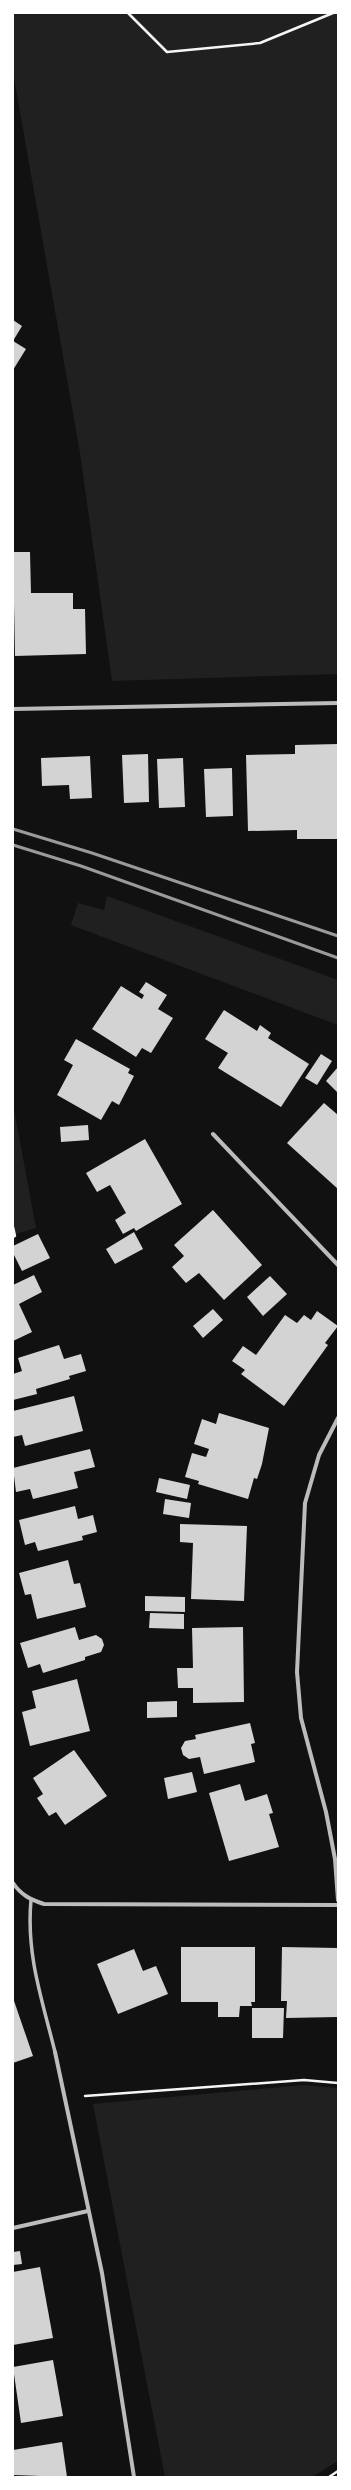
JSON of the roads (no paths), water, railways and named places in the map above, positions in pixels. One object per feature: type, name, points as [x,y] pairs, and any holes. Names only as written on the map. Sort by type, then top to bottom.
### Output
[{"type":"street","points":[[13,709],[338,703]]},
{"type":"street","points":[[213,1134],[338,1265]]},
{"type":"street","points":[[338,1418],[318,1455],[305,1503],[297,1672],[301,1718],[326,1812],[335,1859],[338,1900]]},
{"type":"street","points":[[13,1883],[19,1892],[31,1900],[44,1904],[338,1905]]},
{"type":"street","points":[[31,1900],[28,1929],[31,1958],[55,2052],[88,2211],[115,2348],[134,2477]]},
{"type":"street","points":[[13,2228],[88,2211]]},
{"type":"railway","points":[[13,829],[92,853],[338,936]]},
{"type":"railway","points":[[13,845],[81,866],[338,958]]}]
